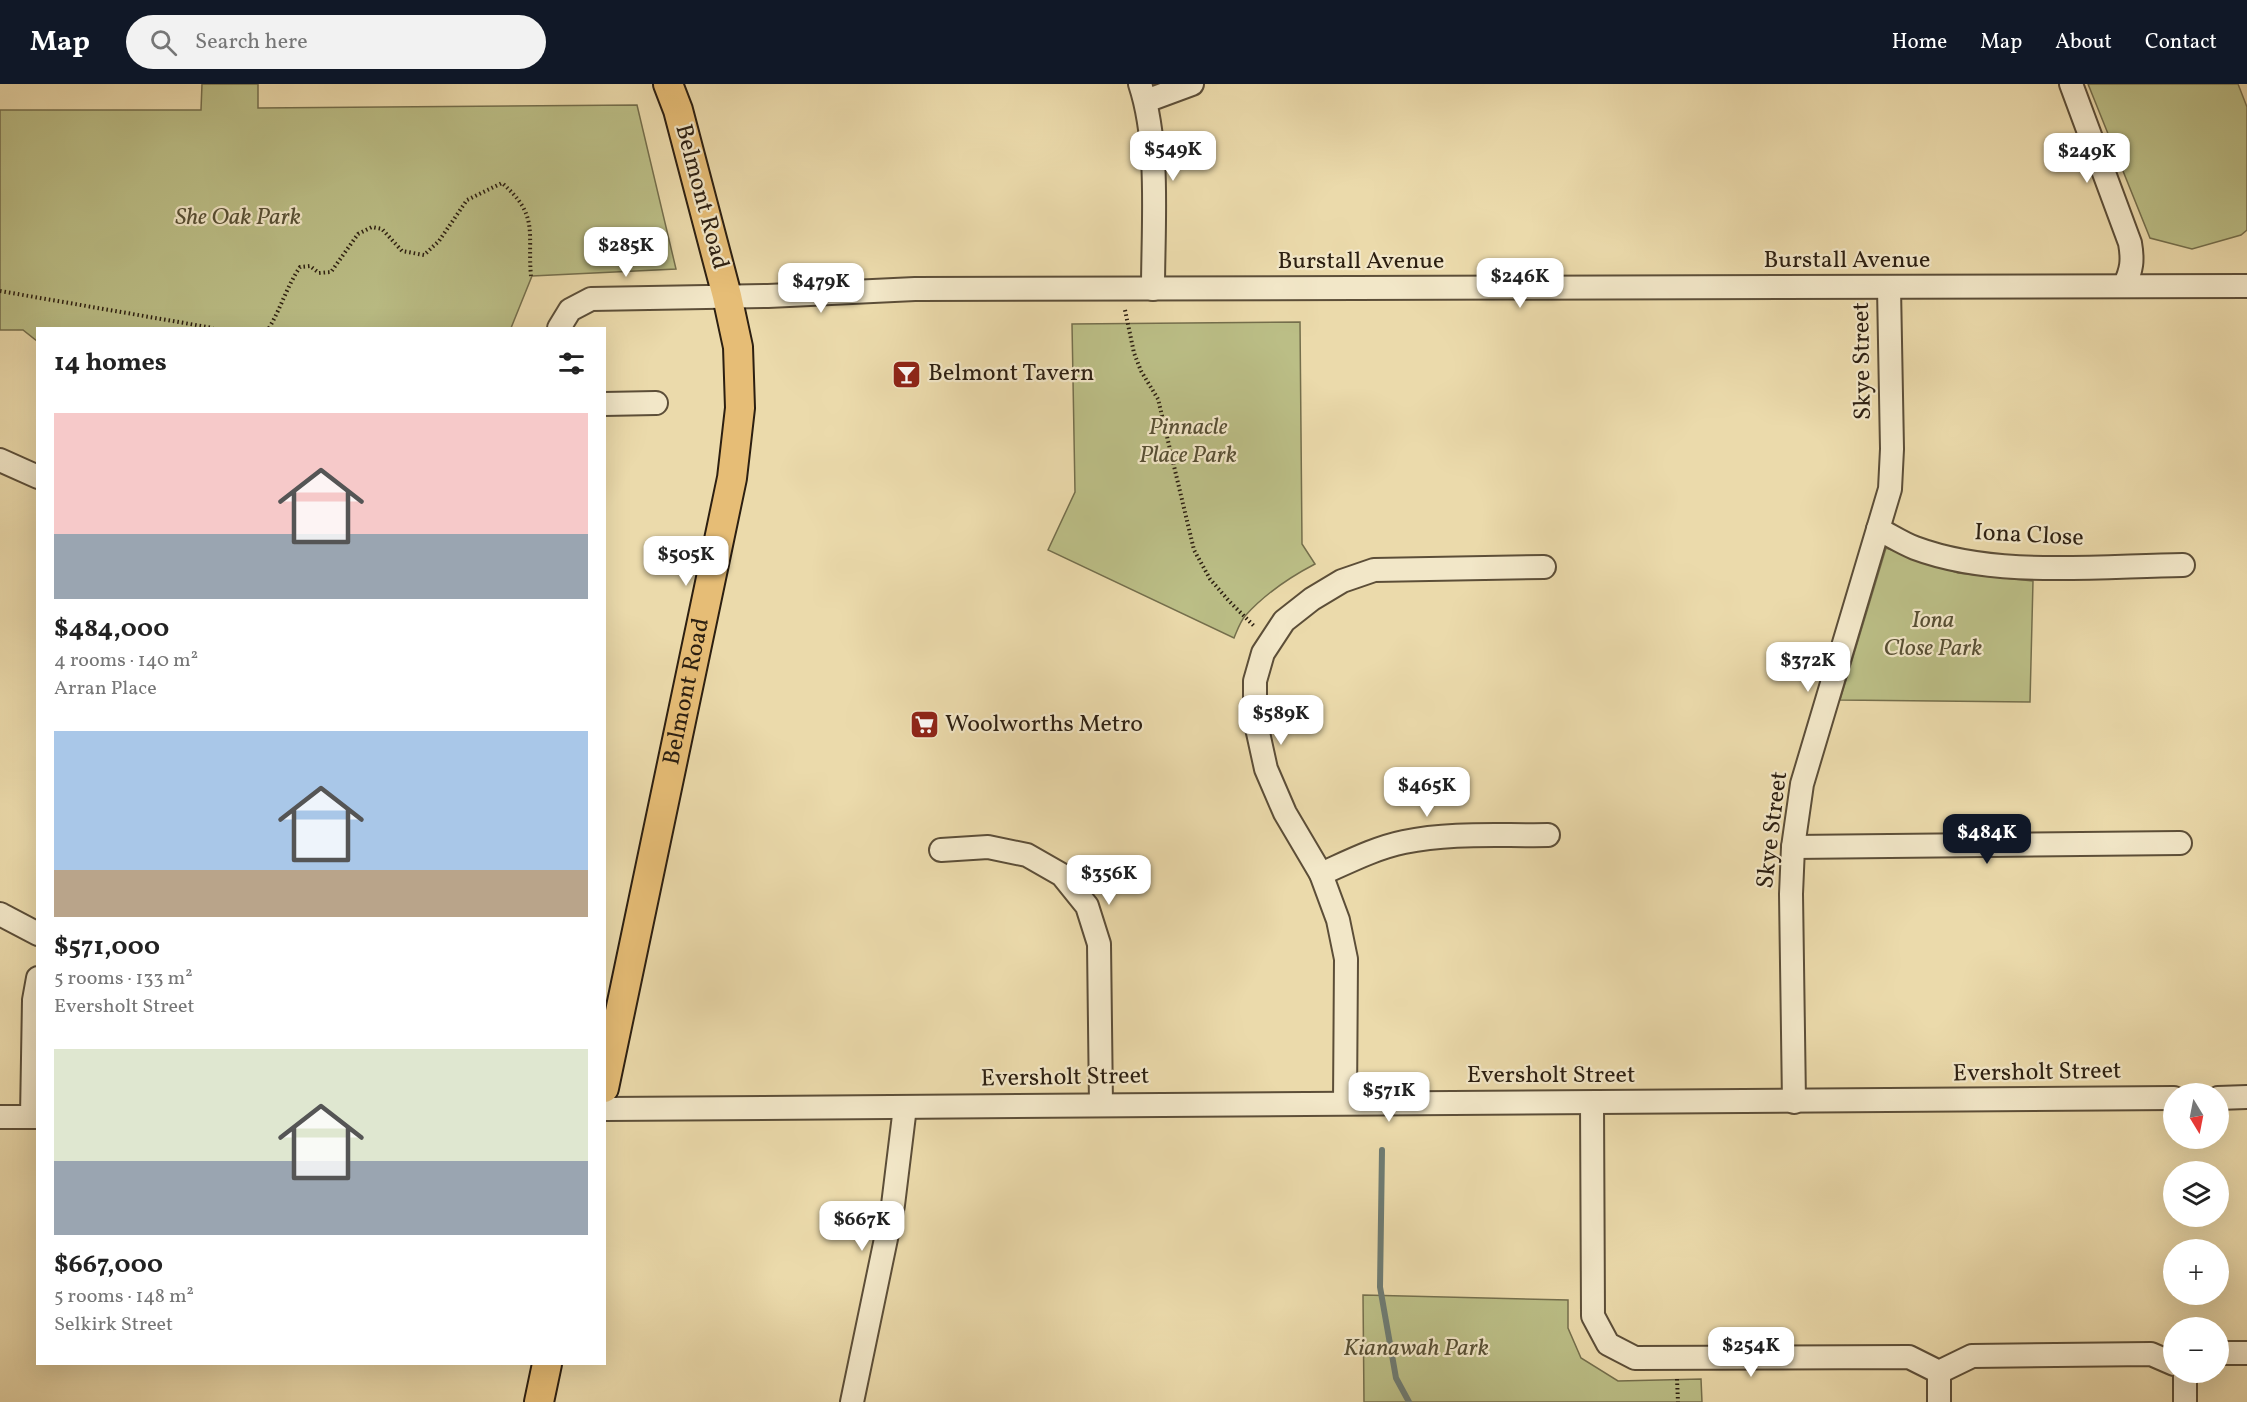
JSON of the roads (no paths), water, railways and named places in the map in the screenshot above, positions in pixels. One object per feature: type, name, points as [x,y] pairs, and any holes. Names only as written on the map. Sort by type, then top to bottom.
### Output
[{"type":"main road","name":"Belmont Road","points":[[606,1078],[732,478],[740,408],[738,347],[727,297],[678,110],[668,84]]},
{"type":"main road","points":[[539,1402],[547,1365]]},
{"type":"street","points":[[1153,289],[1153,173],[1150,122],[1143,93],[1192,84]]},
{"type":"street","points":[[2071,84],[2130,243],[2133,258],[2132,270],[2124,286]]},
{"type":"street","name":"Burstall Avenue","points":[[560,327],[570,310],[591,299],[727,297],[915,289],[2247,286]]},
{"type":"street","name":"Skye Street","points":[[1794,1102],[1791,894],[1793,847],[1802,784],[1890,489],[1892,449],[1889,288]]},
{"type":"street","points":[[606,404],[656,403]]},
{"type":"street","points":[[0,460],[36,476]]},
{"type":"street","name":"Iona Close","points":[[1878,529],[1914,548],[1961,560],[2012,567],[2182,565]]},
{"type":"street","points":[[1345,1103],[1346,959],[1338,920],[1322,874],[1281,804],[1266,769],[1255,719],[1255,681],[1263,654],[1284,621],[1312,599],[1342,580],[1374,570],[1544,567]]},
{"type":"street","points":[[1322,874],[1371,852],[1402,842],[1440,836],[1548,835]]},
{"type":"street","points":[[1793,847],[2180,843]]},
{"type":"street","points":[[941,850],[987,847],[1027,855],[1062,875],[1087,906],[1100,944],[1101,1105]]},
{"type":"street","points":[[0,914],[36,933]]},
{"type":"street","points":[[0,1118],[35,1117],[34,1000],[36,989]]},
{"type":"street","points":[[2229,1098],[2247,1097]]},
{"type":"street","name":"Eversholt Street","points":[[606,1109],[2163,1098]]},
{"type":"street","points":[[1592,1103],[1593,1316],[1608,1344],[1635,1358],[1909,1357],[1939,1372]]},
{"type":"street","points":[[852,1402],[893,1205],[906,1107]]},
{"type":"street","points":[[2229,1353],[2247,1353]]},
{"type":"street","points":[[1939,1372],[1972,1356],[2151,1354],[2163,1359]]},
{"type":"street","points":[[1939,1372],[1939,1402]]},
{"type":"street","points":[[2185,1383],[2185,1402]]},
{"type":"waterway","points":[[1382,1150],[1380,1287],[1396,1378],[1409,1402]]},
{"type":"place","name":"Belmont Tavern","points":[[907,374]]},
{"type":"place","name":"Woolworths Metro","points":[[924,725]]},
{"type":"park label","name":"She Oak Park","points":[[238,218]]},
{"type":"park label","name":"Pinnacle Place Park","points":[[1188,442]]},
{"type":"park label","name":"Iona Close Park","points":[[1933,635]]},
{"type":"park label","name":"Kianawah Park","points":[[1416,1349]]}]
